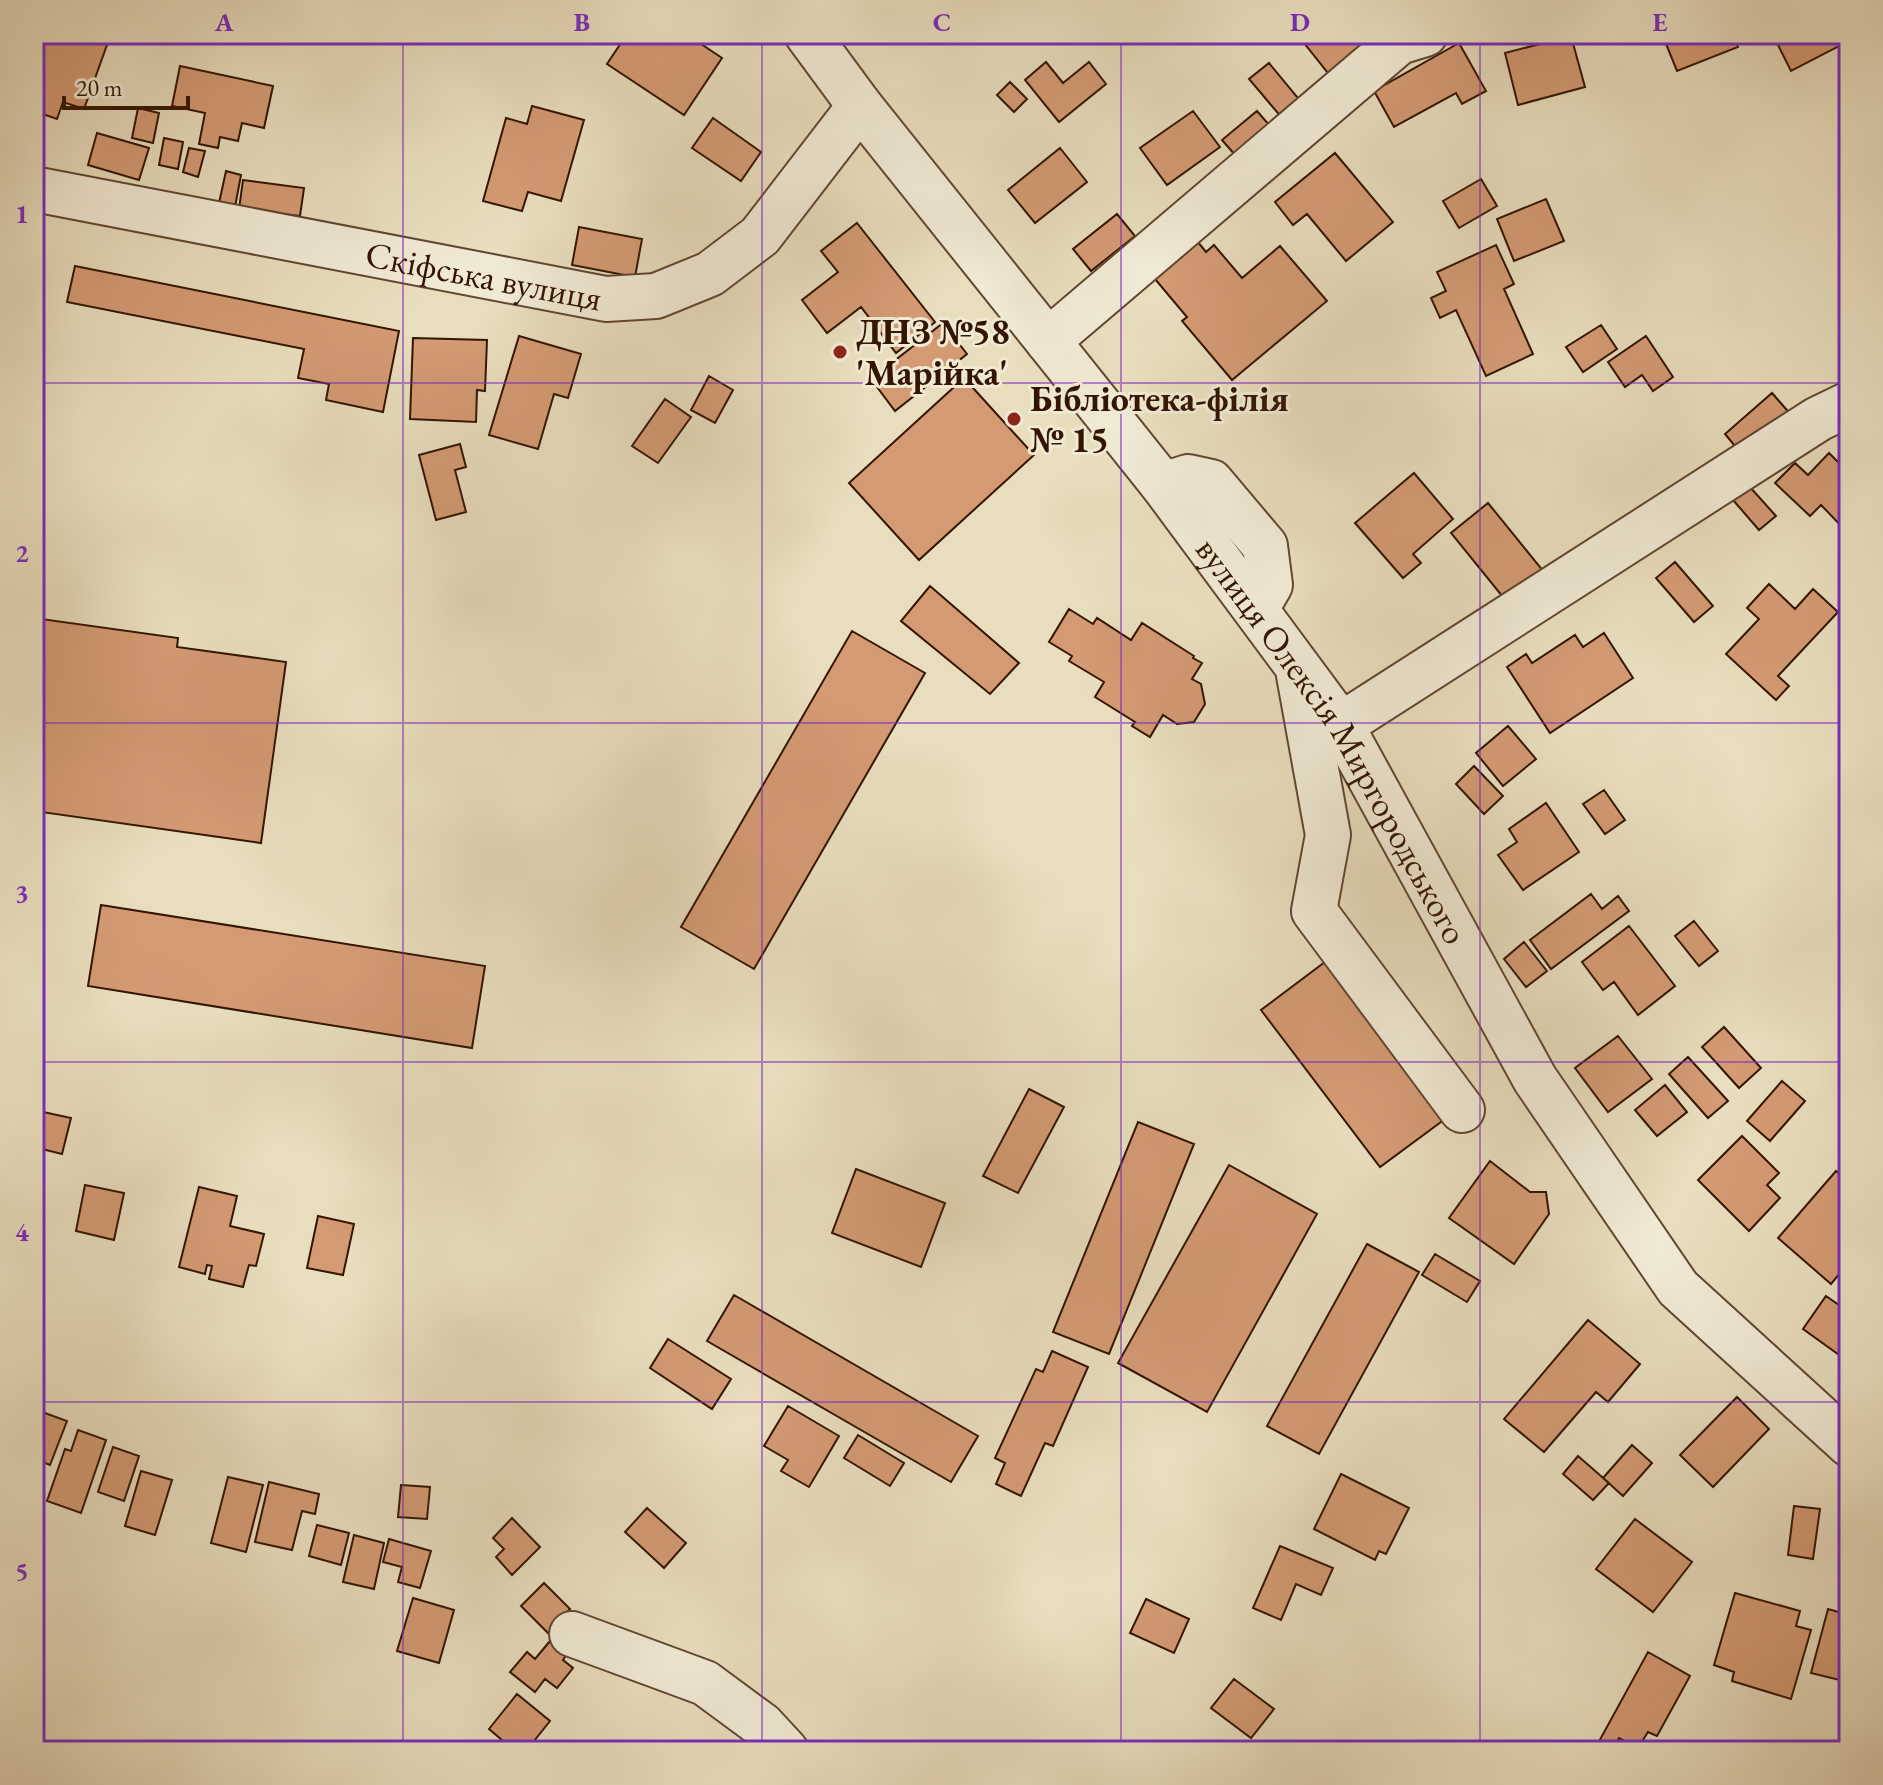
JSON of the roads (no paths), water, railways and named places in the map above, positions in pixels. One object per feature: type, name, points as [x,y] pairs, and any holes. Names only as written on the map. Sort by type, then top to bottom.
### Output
[{"type":"street","points":[[1048,341],[1399,42],[1425,34]]},
{"type":"street","name":"вулиця Олексія Миргородського","points":[[816,37],[860,106],[1163,485],[1341,725],[1535,1079],[1678,1288],[1849,1444]]},
{"type":"street","name":"Скіфська вулиця","points":[[34,189],[606,299],[656,296],[710,274],[760,236],[860,106]]},
{"type":"street","points":[[1341,725],[1818,419],[1849,404]]},
{"type":"street","points":[[1297,665],[1328,835],[1314,911],[1462,1110]]},
{"type":"street","points":[[572,1634],[705,1683],[762,1725],[786,1751]]},
{"type":"place","name":"ДНЗ №58 'Марійка'","points":[[840,352]]},
{"type":"place","name":"Бібліотека-філія № 15","points":[[1014,419]]}]
